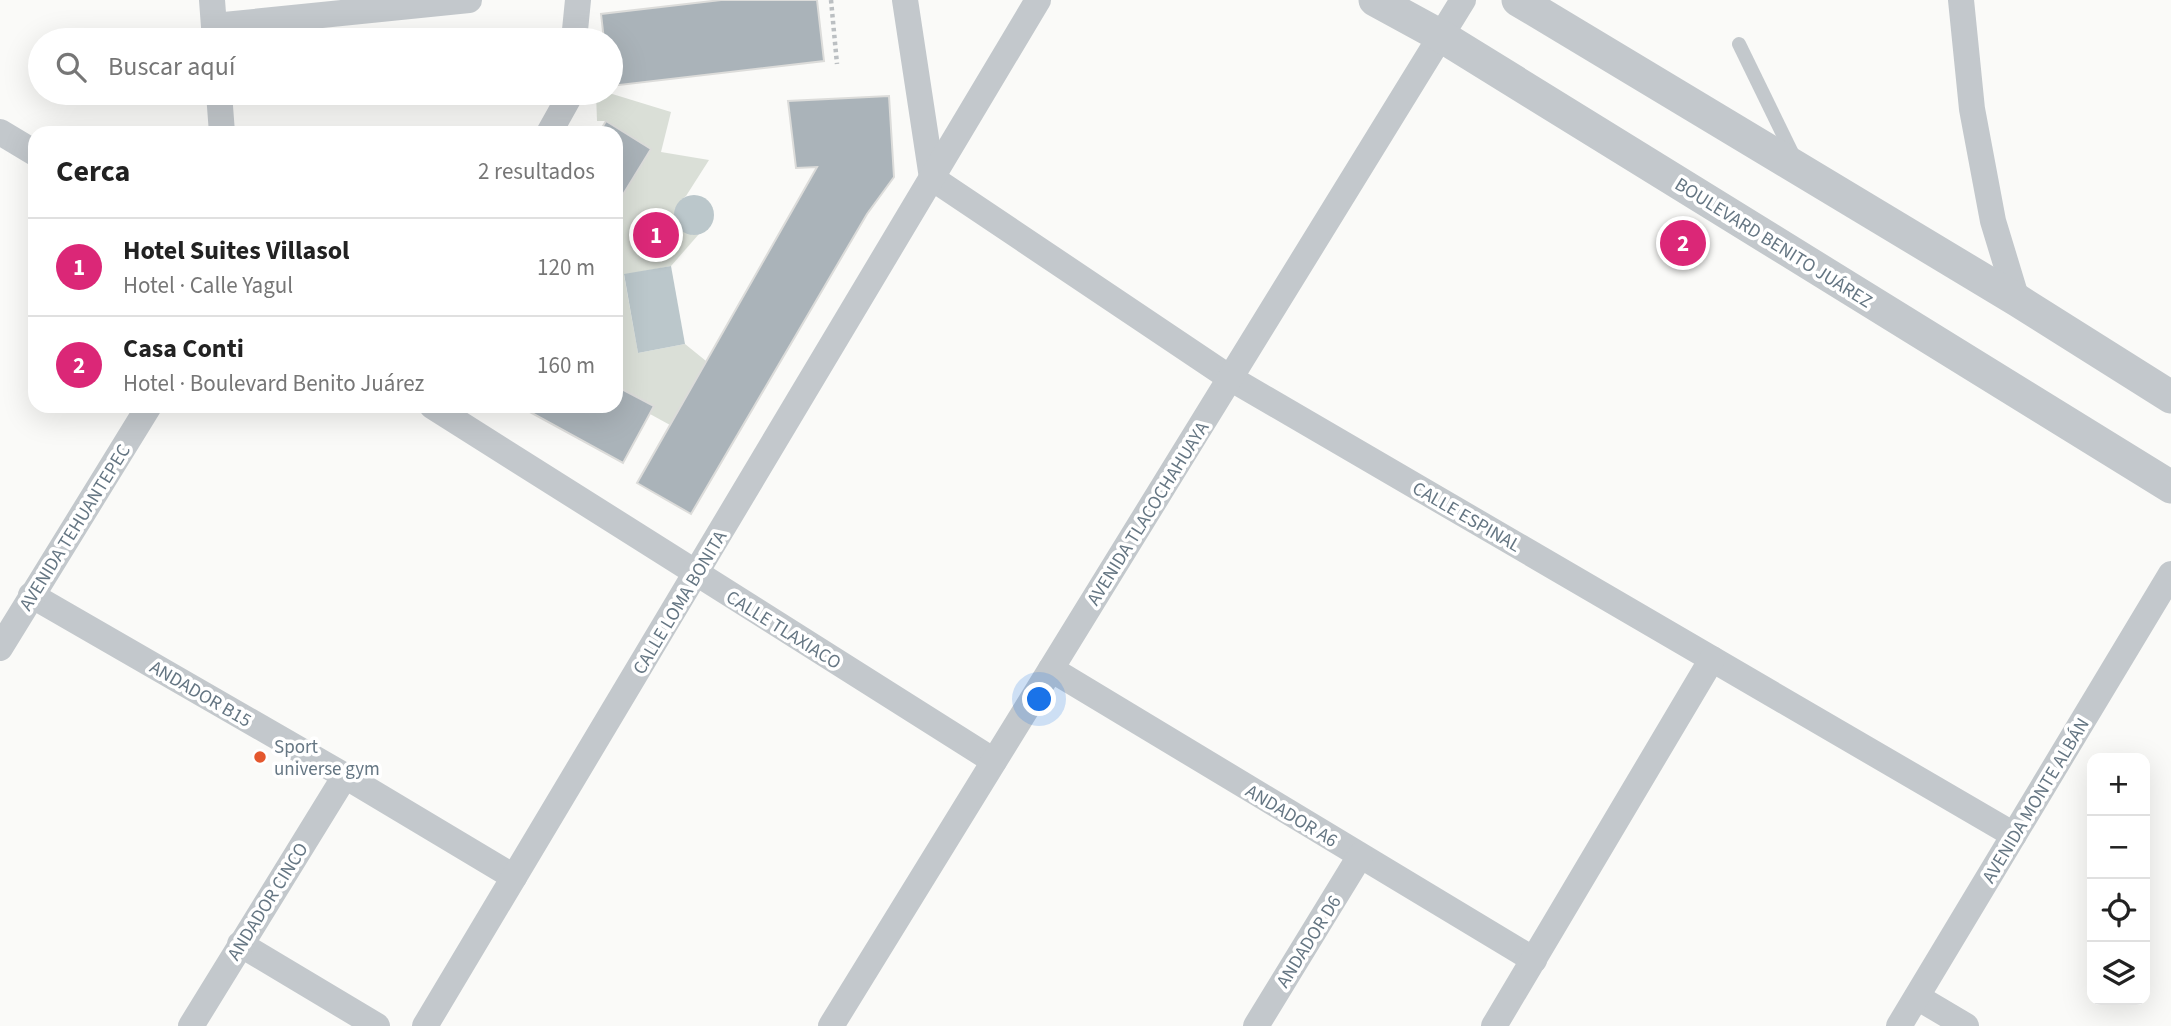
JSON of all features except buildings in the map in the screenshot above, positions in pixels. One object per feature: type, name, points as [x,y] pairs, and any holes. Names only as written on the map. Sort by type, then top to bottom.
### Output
[{"type":"street","points":[[212,0],[215,28]]},
{"type":"street","points":[[253,28],[469,0]]},
{"type":"street","points":[[575,28],[578,0]]},
{"type":"street","points":[[905,0],[932,178]]},
{"type":"street","name":"CALLE LOMA BONITA","points":[[425,1026],[1038,0]]},
{"type":"street","name":"BOULEVARD BENITO JUÁREZ","points":[[1375,0],[1441,36],[2171,487]]},
{"type":"street","name":"AVENIDA TLACOCHAHUAYA","points":[[831,1026],[1463,0]]},
{"type":"street","points":[[1518,0],[2017,300],[2171,397]]},
{"type":"street","points":[[1962,0],[1972,109],[1993,221],[2017,300]]},
{"type":"street","points":[[220,105],[221,126]]},
{"type":"street","points":[[553,126],[565,105]]},
{"type":"street","points":[[0,132],[28,149]]},
{"type":"street","name":"CALLE ESPINAL","points":[[932,178],[1230,378],[2014,835]]},
{"type":"street","name":"AVENIDA TEHUANTEPEC","points":[[2,641],[145,413]]},
{"type":"street","name":"CALLE TLAXIACO","points":[[443,413],[994,761]]},
{"type":"street","name":"AVENIDA MONTE ALBÁN","points":[[1899,1026],[2171,574]]},
{"type":"street","name":"ANDADOR B15","points":[[31,596],[345,776],[514,877]]},
{"type":"street","points":[[1494,1026],[1712,659]]},
{"type":"street","name":"ANDADOR A6","points":[[1051,668],[1534,960]]},
{"type":"street","name":"ANDADOR CINCO","points":[[191,1026],[345,776]]},
{"type":"street","name":"ANDADOR D6","points":[[1263,1023],[1360,856]]},
{"type":"street","points":[[240,944],[377,1026]]},
{"type":"street","points":[[1917,997],[1966,1026]]},
{"type":"lane","points":[[1740,44],[1799,168]]},
{"type":"path","points":[[831,0],[837,65]]},
{"type":"shaded area","points":[[623,97],[671,112],[661,152],[709,160],[681,200],[692,235],[699,234],[671,266],[624,275],[638,353],[685,344],[706,361],[670,425],[650,414],[653,406],[623,389],[623,195],[651,149],[623,132],[623,126],[597,121],[596,105],[623,105]]},
{"type":"shaded area","points":[[694,195],[708,201],[714,215],[708,229],[694,235],[680,229],[674,215],[680,201]]},
{"type":"shaded area","points":[[671,266],[685,344],[638,353],[624,274]]},
{"type":"place","name":"Hotel Suites Villasol","points":[[656,235]]},
{"type":"place","name":"Casa Conti","points":[[1683,243]]},
{"type":"place","name":"Sport universe gym","points":[[260,757]]}]
